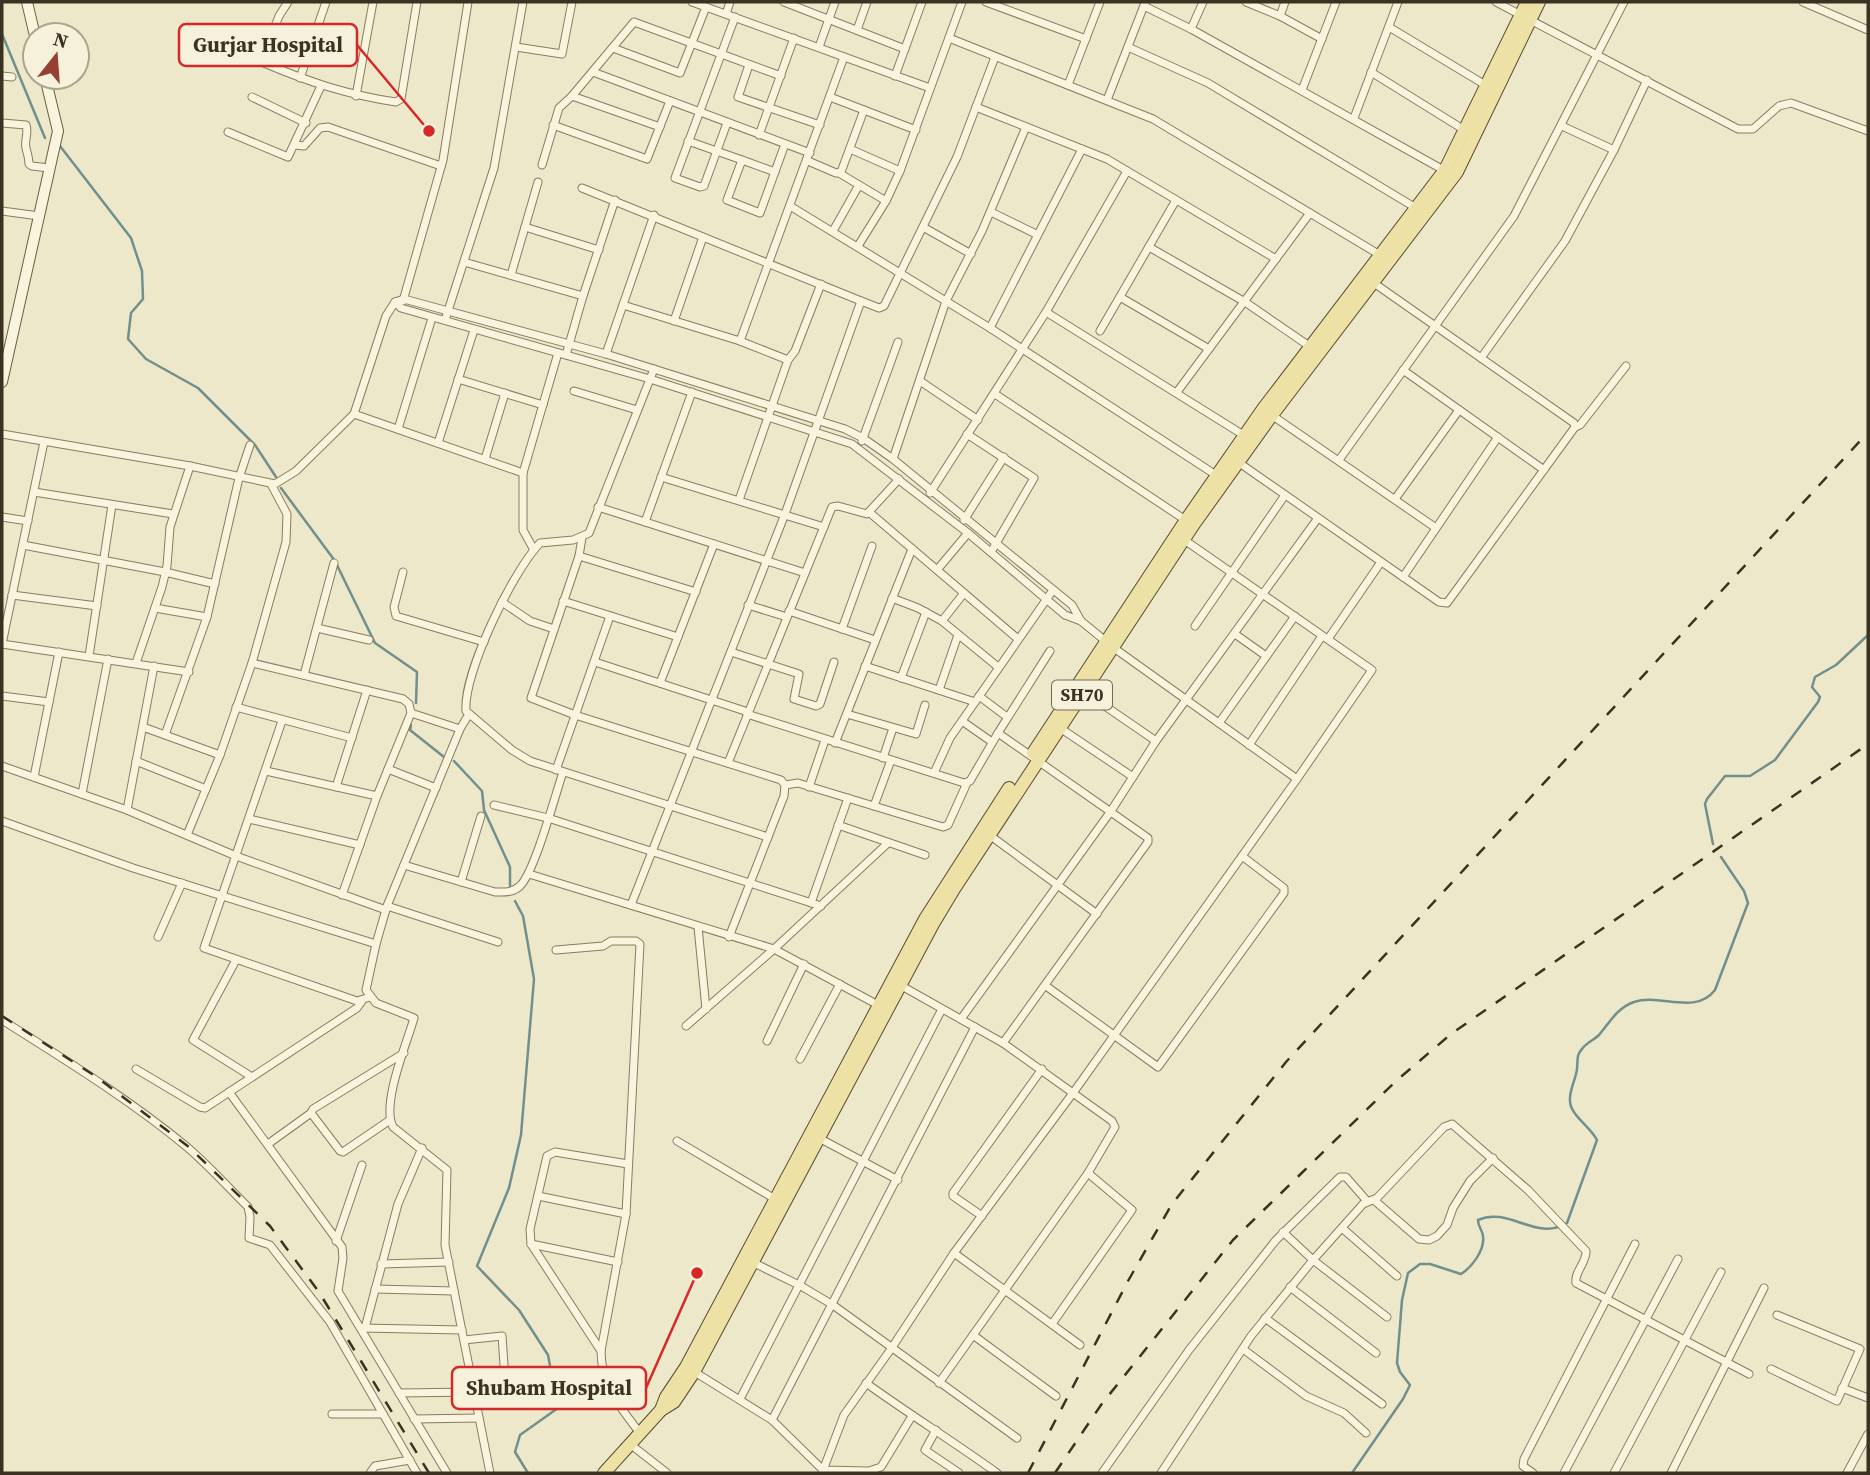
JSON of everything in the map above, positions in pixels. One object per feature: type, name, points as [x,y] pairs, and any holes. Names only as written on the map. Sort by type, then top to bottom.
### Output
[{"type":"main road","name":"SH70","points":[[604,1473],[661,1410],[666,1397],[690,1370],[897,983],[925,919],[1190,522],[1268,412],[1449,173],[1526,17],[1527,2]]},
{"type":"main road","name":"SH70","points":[[1369,279],[1380,255],[1416,208],[1449,173],[1487,86],[1526,17],[1539,2]]},
{"type":"main road","name":"SH70","points":[[1234,460],[1245,436],[1268,412]]},
{"type":"main road","name":"SH70","points":[[1033,759],[1060,728],[1080,690]]},
{"type":"main road","name":"SH70","points":[[747,1259],[775,1199],[814,1135]]},
{"type":"street","points":[[27,2],[31,21]]},
{"type":"street","points":[[288,2],[279,16],[263,61],[321,86],[356,96],[396,102],[401,99],[417,2]]},
{"type":"street","points":[[300,78],[326,2]]},
{"type":"street","points":[[356,96],[373,2]]},
{"type":"street","points":[[2,434],[190,466],[271,484],[284,480],[296,471],[354,414],[386,316],[404,299],[441,166],[468,2]]},
{"type":"street","points":[[445,321],[494,168],[523,2]]},
{"type":"street","points":[[516,47],[562,54],[572,2]]},
{"type":"street","points":[[692,2],[930,88]]},
{"type":"street","points":[[726,14],[730,2]]},
{"type":"street","points":[[784,2],[905,49]]},
{"type":"street","points":[[818,47],[835,2]]},
{"type":"street","points":[[856,30],[867,2]]},
{"type":"street","points":[[895,76],[922,2]]},
{"type":"street","points":[[858,246],[886,201],[900,170],[962,2]]},
{"type":"street","points":[[986,2],[1086,39]]},
{"type":"street","points":[[1068,85],[1100,2]]},
{"type":"street","points":[[1191,29],[1203,2]]},
{"type":"street","points":[[1246,2],[1280,16],[1322,39]]},
{"type":"street","points":[[1280,16],[1285,2]]},
{"type":"street","points":[[1302,90],[1336,2]]},
{"type":"street","points":[[1354,118],[1398,2]]},
{"type":"street","points":[[1496,2],[1744,130],[1753,129],[1779,106],[1791,103],[1868,131]]},
{"type":"street","points":[[1339,460],[1514,216],[1625,2]]},
{"type":"street","points":[[1803,2],[1868,30]]},
{"type":"street","points":[[1107,100],[1145,4],[1449,173]]},
{"type":"street","points":[[613,48],[678,73],[682,71],[706,7]]},
{"type":"street","points":[[727,123],[704,186],[700,187],[675,177],[735,17]]},
{"type":"street","points":[[542,166],[559,108],[636,21],[781,76]]},
{"type":"street","points":[[1389,27],[1487,86]]},
{"type":"street","points":[[760,135],[794,38]]},
{"type":"street","points":[[949,38],[1153,119],[1380,255]]},
{"type":"street","points":[[1128,47],[1208,83],[1416,208]]},
{"type":"street","points":[[740,341],[844,57]]},
{"type":"street","points":[[582,188],[861,301],[884,306],[957,157],[995,57]]},
{"type":"street","points":[[749,65],[737,96],[820,125]]},
{"type":"street","points":[[593,72],[785,144],[886,201]]},
{"type":"street","points":[[1371,72],[1466,131]]},
{"type":"street","points":[[2,76],[12,77]]},
{"type":"street","points":[[1481,358],[1565,241],[1614,150],[1647,80]]},
{"type":"street","points":[[228,132],[285,157],[290,155],[321,86]]},
{"type":"street","points":[[2,382],[58,125],[49,91]]},
{"type":"street","points":[[572,96],[660,127]]},
{"type":"street","points":[[252,97],[306,122]]},
{"type":"street","points":[[830,97],[916,130]]},
{"type":"street","points":[[553,125],[645,159],[649,158],[670,101]]},
{"type":"street","points":[[976,107],[1107,159],[1276,259]]},
{"type":"street","points":[[839,173],[864,110]]},
{"type":"street","points":[[2,123],[26,125],[29,164],[50,168]]},
{"type":"street","points":[[1562,126],[1614,150]]},
{"type":"street","points":[[295,145],[304,146],[320,128],[327,127],[441,166]]},
{"type":"street","points":[[893,459],[946,301],[991,212],[1026,127]]},
{"type":"street","points":[[688,141],[775,172]]},
{"type":"street","points":[[742,160],[727,200],[762,212],[785,144]]},
{"type":"street","points":[[850,149],[900,170]]},
{"type":"street","points":[[990,328],[1082,149]]},
{"type":"street","points":[[926,500],[1046,312],[1127,171]]},
{"type":"street","points":[[511,275],[538,183]]},
{"type":"street","points":[[833,231],[859,185]]},
{"type":"street","points":[[534,550],[523,530],[523,472],[543,405],[562,354],[569,344],[615,200]]},
{"type":"street","points":[[1100,331],[1176,200]]},
{"type":"street","points":[[790,206],[990,328],[1221,479]]},
{"type":"street","points":[[2,211],[39,216]]},
{"type":"street","points":[[991,212],[1037,234]]},
{"type":"street","points":[[1177,392],[1310,213]]},
{"type":"street","points":[[606,354],[654,215]]},
{"type":"street","points":[[525,227],[598,250]]},
{"type":"street","points":[[923,227],[971,254]]},
{"type":"street","points":[[674,321],[703,236]]},
{"type":"street","points":[[1149,247],[1245,302],[1315,351]]},
{"type":"street","points":[[464,262],[583,296]]},
{"type":"street","points":[[1369,279],[1574,423],[1575,427]]},
{"type":"street","points":[[739,500],[788,360],[795,351],[821,284]]},
{"type":"street","points":[[1120,297],[1209,349]]},
{"type":"street","points":[[404,299],[606,354],[773,406],[863,438],[893,459],[1072,605],[1082,621],[1110,645],[1297,779]]},
{"type":"street","points":[[631,905],[785,514],[861,301]]},
{"type":"street","points":[[398,305],[432,318],[650,379],[860,448],[960,526],[1065,615],[1082,621]]},
{"type":"street","points":[[623,305],[740,341],[788,360]]},
{"type":"street","points":[[1046,312],[1245,436]]},
{"type":"street","points":[[398,429],[432,318]]},
{"type":"street","points":[[438,443],[474,330]]},
{"type":"street","points":[[860,448],[898,342]]},
{"type":"street","points":[[1234,460],[1439,602],[1447,604],[1575,427],[1580,425],[1626,366]]},
{"type":"street","points":[[654,369],[589,533],[582,538],[540,543],[534,550],[502,602],[484,642],[466,694],[466,711],[512,750],[530,761],[768,837]]},
{"type":"street","points":[[1403,370],[1544,470]]},
{"type":"street","points":[[458,379],[543,405]]},
{"type":"street","points":[[920,381],[978,420]]},
{"type":"street","points":[[574,391],[638,410]]},
{"type":"street","points":[[645,522],[692,392]]},
{"type":"street","points":[[485,459],[505,393]]},
{"type":"street","points":[[995,394],[1190,522]]},
{"type":"street","points":[[1395,499],[1459,410]]},
{"type":"street","points":[[1268,412],[1436,528]]},
{"type":"street","points":[[354,414],[523,472]]},
{"type":"street","points":[[967,434],[1034,478],[991,552]]},
{"type":"street","points":[[1403,577],[1498,437]]},
{"type":"street","points":[[44,442],[2,644],[189,672]]},
{"type":"street","points":[[165,735],[207,617],[239,478],[250,445]]},
{"type":"street","points":[[960,526],[1004,457]]},
{"type":"street","points":[[136,663],[165,572],[173,514],[190,466]]},
{"type":"street","points":[[661,477],[824,527]]},
{"type":"street","points":[[727,762],[835,506],[864,514],[869,512],[900,479]]},
{"type":"street","points":[[187,835],[220,755],[252,663],[286,542],[287,514],[271,484]]},
{"type":"street","points":[[34,492],[173,514]]},
{"type":"street","points":[[1195,626],[1285,495]]},
{"type":"street","points":[[89,656],[113,505]]},
{"type":"street","points":[[598,507],[805,573]]},
{"type":"street","points":[[869,512],[1018,639]]},
{"type":"street","points":[[2,517],[28,521]]},
{"type":"street","points":[[961,1019],[1111,811],[1156,741],[1318,518]]},
{"type":"street","points":[[937,570],[968,533]]},
{"type":"street","points":[[822,1472],[844,1415],[954,1253],[1073,1093],[1372,670],[1181,536]]},
{"type":"street","points":[[582,538],[579,556],[531,698],[576,715],[781,779],[785,785],[784,796],[729,937]]},
{"type":"street","points":[[660,683],[714,544]]},
{"type":"street","points":[[23,545],[215,584]]},
{"type":"street","points":[[842,629],[872,546]]},
{"type":"street","points":[[835,743],[912,548]]},
{"type":"street","points":[[579,556],[696,592]]},
{"type":"street","points":[[1249,745],[1381,562]]},
{"type":"street","points":[[304,675],[334,563]]},
{"type":"street","points":[[403,572],[394,607],[396,616],[484,642]]},
{"type":"street","points":[[934,773],[945,746],[1053,590]]},
{"type":"street","points":[[942,621],[964,593]]},
{"type":"street","points":[[12,594],[97,606]]},
{"type":"street","points":[[892,597],[942,621],[998,667]]},
{"type":"street","points":[[563,601],[678,637]]},
{"type":"street","points":[[502,602],[530,621],[554,629]]},
{"type":"street","points":[[748,605],[875,640]]},
{"type":"street","points":[[155,608],[207,617]]},
{"type":"street","points":[[901,678],[926,612]]},
{"type":"street","points":[[404,865],[495,891],[510,893],[522,884],[529,874],[548,818],[576,715],[610,616]]},
{"type":"street","points":[[1219,723],[1295,616]]},
{"type":"street","points":[[317,628],[369,640]]},
{"type":"street","points":[[1235,634],[1266,656]]},
{"type":"street","points":[[939,690],[958,635]]},
{"type":"street","points":[[785,785],[798,783],[946,827],[967,783],[1049,651]]},
{"type":"street","points":[[34,777],[59,652]]},
{"type":"street","points":[[731,652],[800,675],[794,699],[816,706],[820,704],[834,662]]},
{"type":"street","points":[[82,794],[108,659]]},
{"type":"street","points":[[595,662],[825,740],[967,783]]},
{"type":"street","points":[[252,663],[402,699],[409,704],[411,713],[377,796],[342,895]]},
{"type":"street","points":[[127,810],[154,666]]},
{"type":"street","points":[[865,666],[939,690],[977,699],[1007,717]]},
{"type":"street","points":[[336,787],[367,690]]},
{"type":"street","points":[[1080,690],[1156,741]]},
{"type":"street","points":[[2,696],[49,702]]},
{"type":"street","points":[[847,714],[916,734],[925,705]]},
{"type":"street","points":[[236,707],[352,738]]},
{"type":"street","points":[[411,713],[460,729]]},
{"type":"street","points":[[136,1069],[203,1108],[357,1008],[366,999],[386,908],[460,729],[469,714]]},
{"type":"street","points":[[962,720],[992,741]]},
{"type":"street","points":[[282,721],[204,948],[357,1001],[366,999],[414,1018],[391,1100],[390,1120],[393,1127],[447,1170],[445,1245],[490,1473]]},
{"type":"street","points":[[143,727],[220,755]]},
{"type":"street","points":[[874,806],[893,728]]},
{"type":"street","points":[[1060,728],[1133,777]]},
{"type":"street","points":[[998,733],[1148,838],[1148,842],[1003,1043]]},
{"type":"street","points":[[809,787],[825,740]]},
{"type":"street","points":[[136,761],[206,789]]},
{"type":"street","points":[[2,766],[127,810],[236,856],[342,895],[498,942]]},
{"type":"street","points":[[388,769],[436,788]]},
{"type":"street","points":[[266,771],[377,796]]},
{"type":"street","points":[[811,903],[848,799]]},
{"type":"street","points":[[494,805],[548,818],[821,906]]},
{"type":"street","points":[[461,882],[481,816]]},
{"type":"street","points":[[249,819],[360,845]]},
{"type":"street","points":[[2,821],[133,868],[376,944]]},
{"type":"street","points":[[838,825],[925,855]]},
{"type":"street","points":[[985,832],[1097,914]]},
{"type":"street","points":[[686,1026],[888,843]]},
{"type":"street","points":[[1046,986],[1158,1068],[1284,893],[1284,888],[1242,856]]},
{"type":"street","points":[[529,874],[774,949],[883,1007]]},
{"type":"street","points":[[158,937],[182,883]]},
{"type":"street","points":[[698,926],[706,1009]]},
{"type":"street","points":[[556,950],[605,945],[611,941],[636,941],[640,944],[626,1214],[601,1351],[602,1371],[610,1391],[640,1433]]},
{"type":"street","points":[[236,960],[192,1040],[252,1077]]},
{"type":"street","points":[[767,1041],[804,964]]},
{"type":"street","points":[[897,983],[1003,1043],[1112,1121],[1115,1127],[1087,1173],[939,1383]]},
{"type":"street","points":[[800,1059],[840,984]]},
{"type":"street","points":[[740,1399],[801,1286],[942,1009]]},
{"type":"street","points":[[2,1020],[102,1083],[168,1132],[248,1206],[249,1238],[267,1242],[281,1256],[330,1322],[417,1473]]},
{"type":"street","points":[[772,1420],[975,1027]]},
{"type":"street","points":[[268,1144],[313,1110],[404,1053]]},
{"type":"street","points":[[982,1216],[953,1196],[953,1193],[1042,1069]]},
{"type":"street","points":[[229,1092],[344,1253],[338,1291],[363,1328],[398,1393],[447,1473]]},
{"type":"street","points":[[311,1113],[343,1152],[390,1120]]},
{"type":"street","points":[[1161,1473],[1243,1349],[1290,1287],[1342,1228],[1448,1125],[1455,1125],[1493,1158],[1560,1221],[1587,1254],[1575,1282],[1749,1374]]},
{"type":"street","points":[[814,1135],[898,1180]]},
{"type":"street","points":[[677,1141],[775,1199]]},
{"type":"street","points":[[363,1328],[404,1186],[422,1148]]},
{"type":"street","points":[[601,1351],[531,1244],[530,1229],[547,1156],[550,1153],[628,1164]]},
{"type":"street","points":[[1102,1473],[1197,1340],[1283,1232],[1340,1177],[1346,1177],[1370,1201],[1419,1239],[1429,1240],[1447,1225],[1453,1208],[1470,1181],[1493,1158]]},
{"type":"street","points":[[336,1241],[362,1165]]},
{"type":"street","points":[[1052,1324],[1132,1210],[1087,1173]]},
{"type":"street","points":[[538,1196],[626,1214]]},
{"type":"street","points":[[1342,1228],[1397,1276]]},
{"type":"street","points":[[1283,1232],[1313,1260],[1387,1317]]},
{"type":"street","points":[[531,1244],[618,1262]]},
{"type":"street","points":[[1533,1473],[1523,1466],[1524,1459],[1636,1244]]},
{"type":"street","points":[[954,1253],[1080,1345]]},
{"type":"street","points":[[747,1259],[801,1286],[833,1306],[1017,1438]]},
{"type":"street","points":[[1564,1473],[1678,1259]]},
{"type":"street","points":[[381,1264],[449,1262]]},
{"type":"street","points":[[1614,1473],[1721,1272]]},
{"type":"street","points":[[1290,1287],[1376,1353]]},
{"type":"street","points":[[1671,1473],[1764,1288]]},
{"type":"street","points":[[374,1289],[454,1290]]},
{"type":"street","points":[[1771,1369],[1837,1401],[1860,1349],[1777,1315]]},
{"type":"street","points":[[1265,1318],[1382,1404]]},
{"type":"street","points":[[363,1328],[462,1331]]},
{"type":"street","points":[[973,1335],[1056,1396]]},
{"type":"street","points":[[464,1340],[502,1336],[506,1394]]},
{"type":"street","points":[[1243,1349],[1306,1396],[1344,1413],[1366,1433]]},
{"type":"street","points":[[690,1370],[772,1420],[822,1472],[878,1469],[887,1473]]},
{"type":"street","points":[[866,1384],[997,1473]]},
{"type":"street","points":[[1842,1388],[1868,1398]]},
{"type":"street","points":[[398,1393],[474,1392]]},
{"type":"street","points":[[332,1414],[383,1414]]},
{"type":"street","points":[[878,1469],[912,1416]]},
{"type":"street","points":[[414,1419],[479,1418]]},
{"type":"street","points":[[936,1430],[925,1450],[959,1473]]},
{"type":"street","points":[[1847,1473],[1868,1434]]},
{"type":"street","points":[[630,1444],[667,1473]]},
{"type":"street","points":[[370,1473],[375,1466],[410,1460]]},
{"type":"waterway","points":[[2,34],[45,138]]},
{"type":"waterway","points":[[60,146],[131,238],[142,271],[143,299],[131,313],[128,339],[146,359],[198,388],[255,445],[276,477]]},
{"type":"waterway","points":[[281,488],[335,561],[375,643],[417,672],[416,703]]},
{"type":"waterway","points":[[1713,844],[1705,804],[1707,799],[1725,776],[1750,776],[1775,760],[1818,702],[1820,697],[1812,687],[1815,677],[1836,665],[1868,635]]},
{"type":"waterway","points":[[411,725],[410,730],[444,757]]},
{"type":"waterway","points":[[454,761],[482,791],[484,810],[510,867],[510,886]]},
{"type":"waterway","points":[[1352,1473],[1410,1385],[1397,1363],[1402,1300],[1408,1273],[1420,1264],[1430,1264],[1461,1274],[1465,1271],[1477,1258],[1482,1247],[1483,1236],[1478,1220],[1501,1217],[1544,1229],[1567,1223],[1597,1140],[1577,1116],[1570,1101],[1580,1051],[1599,1035],[1618,1012],[1634,1002],[1698,1002],[1715,990],[1748,903],[1744,891],[1721,857]]},
{"type":"waterway","points":[[515,901],[523,916],[534,979],[521,1135],[509,1188],[477,1266],[519,1310],[548,1355],[558,1408],[520,1435],[515,1452],[528,1473]]},
{"type":"railway","points":[[1028,1473],[1128,1281],[1172,1204],[1286,1062],[1861,440]]},
{"type":"railway","points":[[1055,1473],[1101,1405],[1233,1240],[1396,1081],[1451,1034],[1868,744]]},
{"type":"railway","points":[[2,1016],[95,1076],[189,1147],[270,1226],[319,1292],[429,1473]]},
{"type":"place","name":"Gurjar Hospital","points":[[429,131]]},
{"type":"place","name":"Shubam Hospital","points":[[697,1273]]}]
